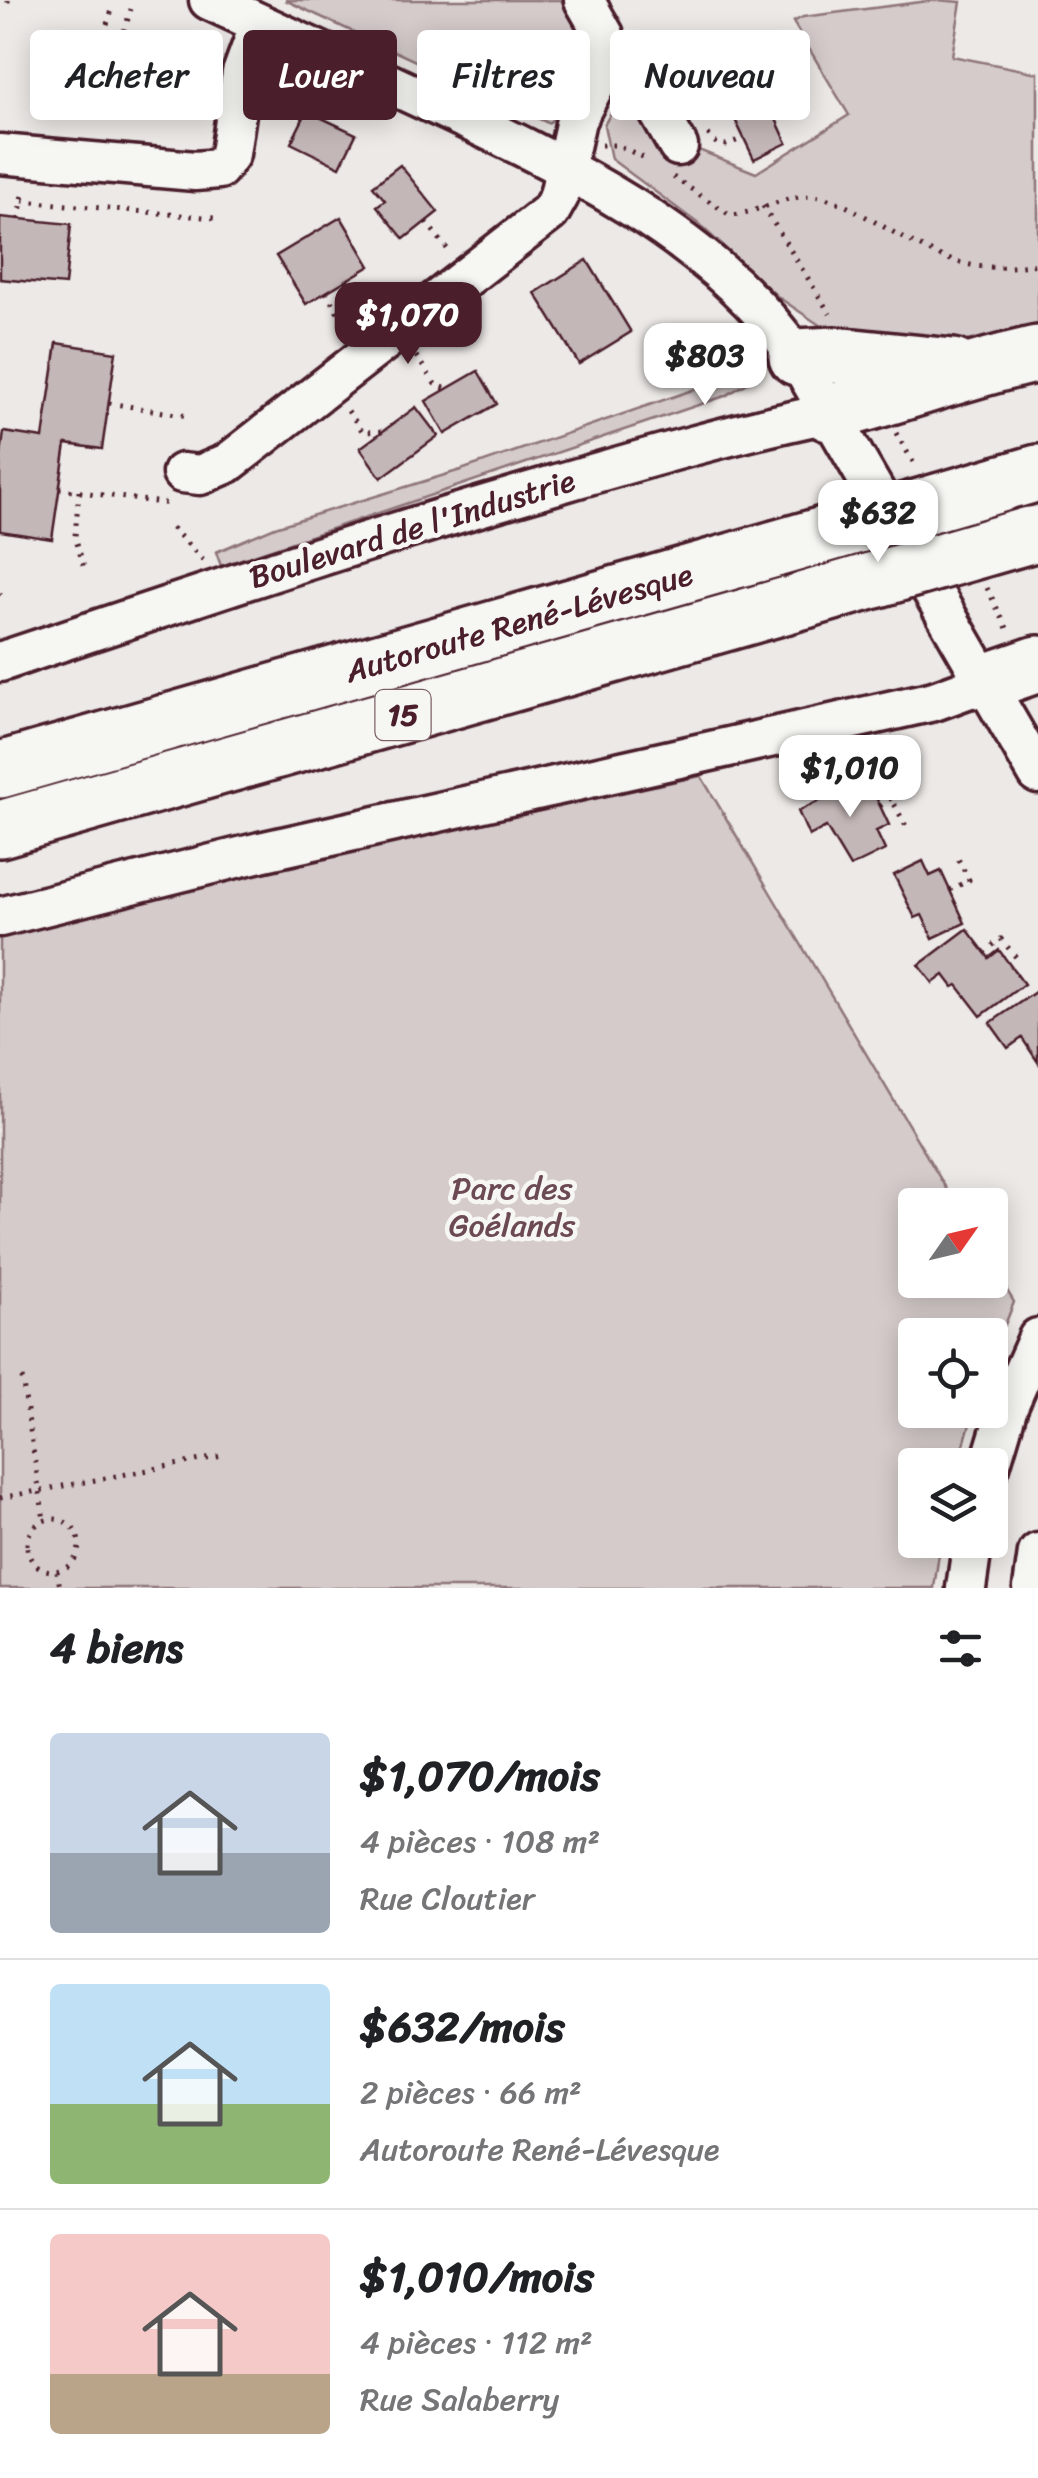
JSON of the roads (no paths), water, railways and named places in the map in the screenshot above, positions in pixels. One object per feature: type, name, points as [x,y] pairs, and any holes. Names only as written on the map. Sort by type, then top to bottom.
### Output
[{"type":"highway","points":[[818,342],[835,355],[970,368]]},
{"type":"highway","points":[[828,414],[903,394],[970,368],[1038,354]]},
{"type":"highway","name":"Autoroute René-Lévesque","points":[[0,770],[1019,479]]},
{"type":"highway","name":"Autoroute René-Lévesque","points":[[0,829],[1034,534]]},
{"type":"highway","points":[[986,682],[1038,664]]},
{"type":"street","points":[[209,0],[565,168],[628,205],[692,252],[750,304],[818,342],[828,414],[1038,774]]},
{"type":"street","points":[[180,489],[200,475],[220,468],[550,212],[558,202],[576,120],[610,56],[604,35],[584,0]]},
{"type":"street","points":[[0,154],[194,171],[219,169],[230,154],[242,73],[260,24]]},
{"type":"street","points":[[653,120],[666,160]]},
{"type":"street","name":"Boulevard de l'Industrie","points":[[0,662],[483,506],[762,427],[828,414]]},
{"type":"street","points":[[0,917],[280,847],[921,704],[986,682]]},
{"type":"street","points":[[996,1448],[1018,1380],[1038,1338]]},
{"type":"street","points":[[1033,1588],[1038,1553]]},
{"type":"street","points":[[966,1588],[970,1558]]},
{"type":"park label","name":"Parc des Goélands","points":[[512,1206]]}]
